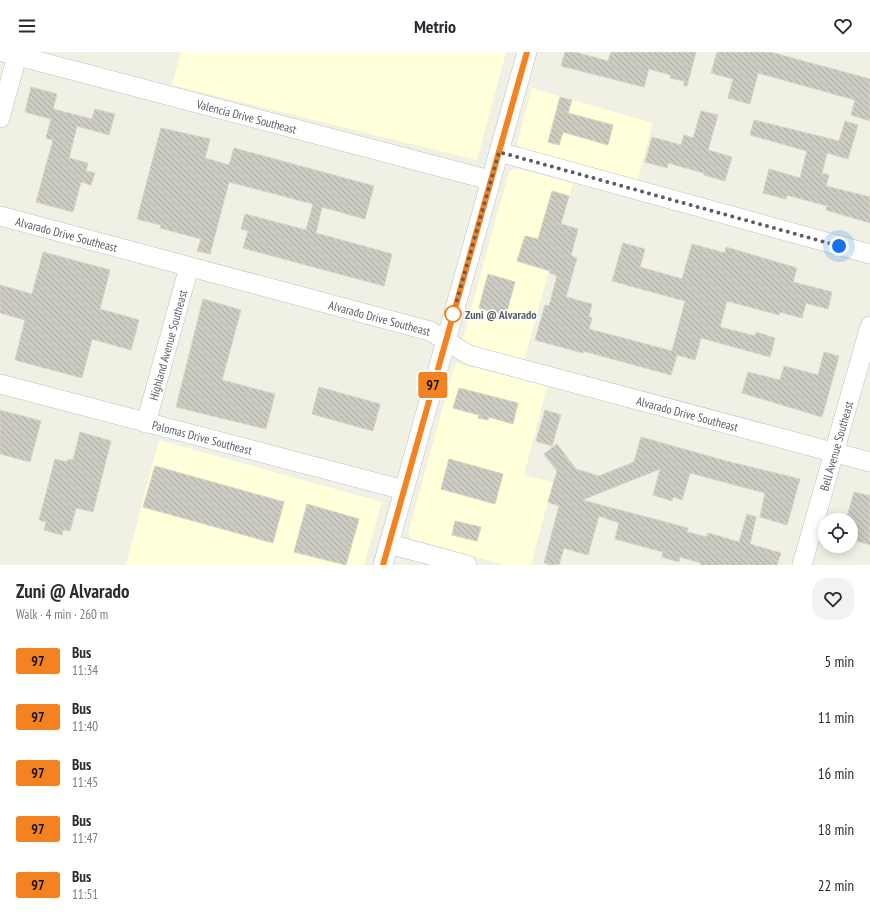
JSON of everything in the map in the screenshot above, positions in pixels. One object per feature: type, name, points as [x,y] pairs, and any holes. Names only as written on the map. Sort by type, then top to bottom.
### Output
[{"type":"street","points":[[383,565],[527,52]]},
{"type":"street","points":[[0,118],[10,54]]},
{"type":"street","name":"Valencia Drive Southeast","points":[[10,54],[490,180]]},
{"type":"street","points":[[499,152],[870,254]]},
{"type":"street","name":"Alvarado Drive Southeast","points":[[0,216],[430,331],[469,355],[870,462]]},
{"type":"street","name":"Highland Avenue Southeast","points":[[146,423],[189,267]]},
{"type":"street","name":"Bell Avenue Southeast","points":[[802,565],[870,326]]},
{"type":"street","name":"Palomas Drive Southeast","points":[[0,384],[404,490]]},
{"type":"street","points":[[389,544],[467,565]]},
{"type":"shaded area","points":[[181,52],[506,52],[477,160],[172,85]]},
{"type":"shaded area","points":[[532,88],[653,123],[637,182],[523,151],[517,146]]},
{"type":"shaded area","points":[[515,168],[573,183],[524,361],[465,345],[462,341],[509,172]]},
{"type":"shaded area","points":[[457,363],[547,386],[524,475],[553,482],[531,565],[505,565],[411,539],[408,533],[454,368]]},
{"type":"shaded area","points":[[159,440],[382,502],[364,565],[126,565]]},
{"type":"building","points":[[565,52],[575,52],[608,61],[611,52],[696,52],[687,86],[684,86],[684,81],[670,78],[671,75],[649,69],[644,87],[561,66]]},
{"type":"building","points":[[717,52],[770,52],[870,79],[870,121],[851,115],[855,100],[758,73],[750,104],[728,98],[733,79],[711,73]]},
{"type":"building","points":[[31,87],[57,94],[53,109],[92,119],[95,109],[115,114],[109,135],[77,126],[69,158],[88,163],[86,171],[95,173],[91,185],[81,182],[73,212],[36,202],[53,140],[46,138],[51,119],[25,112]]},
{"type":"building","points":[[560,97],[572,100],[568,113],[613,125],[608,145],[563,132],[559,145],[548,142]]},
{"type":"building","points":[[701,111],[718,115],[708,150],[732,157],[725,181],[704,175],[704,173],[668,163],[667,168],[645,162],[652,137],[681,145],[684,135],[693,138]]},
{"type":"building","points":[[754,120],[839,141],[845,121],[858,125],[848,159],[827,153],[822,173],[829,175],[826,186],[870,197],[870,223],[826,210],[827,206],[787,195],[786,199],[763,193],[769,169],[800,178],[807,151],[750,135]]},
{"type":"building","points":[[161,128],[210,139],[205,158],[229,165],[234,148],[374,186],[365,219],[322,207],[316,233],[392,254],[384,286],[243,248],[248,231],[241,229],[245,214],[306,230],[313,204],[229,182],[210,254],[197,251],[201,239],[160,228],[161,225],[137,219]]},
{"type":"building","points":[[552,191],[569,196],[561,224],[578,229],[571,256],[577,258],[566,297],[592,304],[589,317],[592,318],[589,329],[672,351],[685,301],[612,281],[623,243],[645,249],[640,267],[682,279],[692,244],[725,253],[726,247],[797,268],[793,282],[832,292],[828,309],[806,303],[802,318],[780,312],[779,315],[727,301],[720,327],[755,336],[756,332],[775,338],[770,357],[701,338],[695,360],[677,355],[671,375],[583,351],[583,353],[535,340],[545,305],[549,306],[557,276],[550,273],[550,271],[517,261],[525,236],[538,239]]},
{"type":"building","points":[[43,252],[110,270],[100,309],[139,320],[131,350],[92,339],[82,378],[15,360],[25,320],[0,313],[0,285],[32,294]]},
{"type":"building","points":[[488,274],[515,282],[506,315],[479,308]]},
{"type":"building","points":[[203,299],[241,310],[222,380],[275,394],[266,429],[176,407]]},
{"type":"building","points":[[824,352],[839,356],[822,417],[742,393],[748,372],[780,380],[784,366],[818,375]]},
{"type":"building","points":[[319,387],[380,404],[373,431],[312,414]]},
{"type":"building","points":[[459,388],[518,403],[513,424],[489,417],[488,420],[478,418],[479,415],[453,408]]},
{"type":"building","points":[[0,410],[41,421],[30,462],[0,454]]},
{"type":"building","points":[[545,410],[561,415],[552,446],[536,441]]},
{"type":"building","points":[[80,432],[111,441],[93,512],[76,508],[70,531],[63,530],[62,535],[44,530],[46,522],[39,520],[55,459],[67,462],[68,459],[73,460]]},
{"type":"building","points":[[641,437],[726,461],[800,479],[787,525],[760,517],[765,493],[690,473],[682,500],[673,497],[672,501],[653,495],[660,469],[582,500],[688,528],[687,532],[707,537],[708,533],[739,542],[747,514],[756,517],[750,544],[781,553],[777,565],[700,565],[701,563],[680,557],[679,562],[662,557],[663,552],[615,539],[619,523],[599,516],[588,555],[564,548],[559,565],[547,565],[548,563],[544,563],[559,506],[548,502],[557,471],[544,454],[557,444],[576,469],[599,476],[634,462]]},
{"type":"building","points":[[449,459],[503,474],[495,504],[441,489]]},
{"type":"building","points":[[155,466],[284,502],[273,543],[143,507]]},
{"type":"building","points":[[854,492],[870,496],[870,545],[858,541],[858,513],[848,513]]},
{"type":"building","points":[[307,504],[359,519],[346,565],[294,552]]},
{"type":"building","points":[[455,521],[481,527],[477,541],[452,535]]},
{"type":"bus line","name":"97","points":[[383,565],[471,247],[527,52]]},
{"type":"place","name":"Zuni @ Alvarado","points":[[453,314]]},
{"type":"route","points":[[453,314],[499,152],[839,246]]}]
